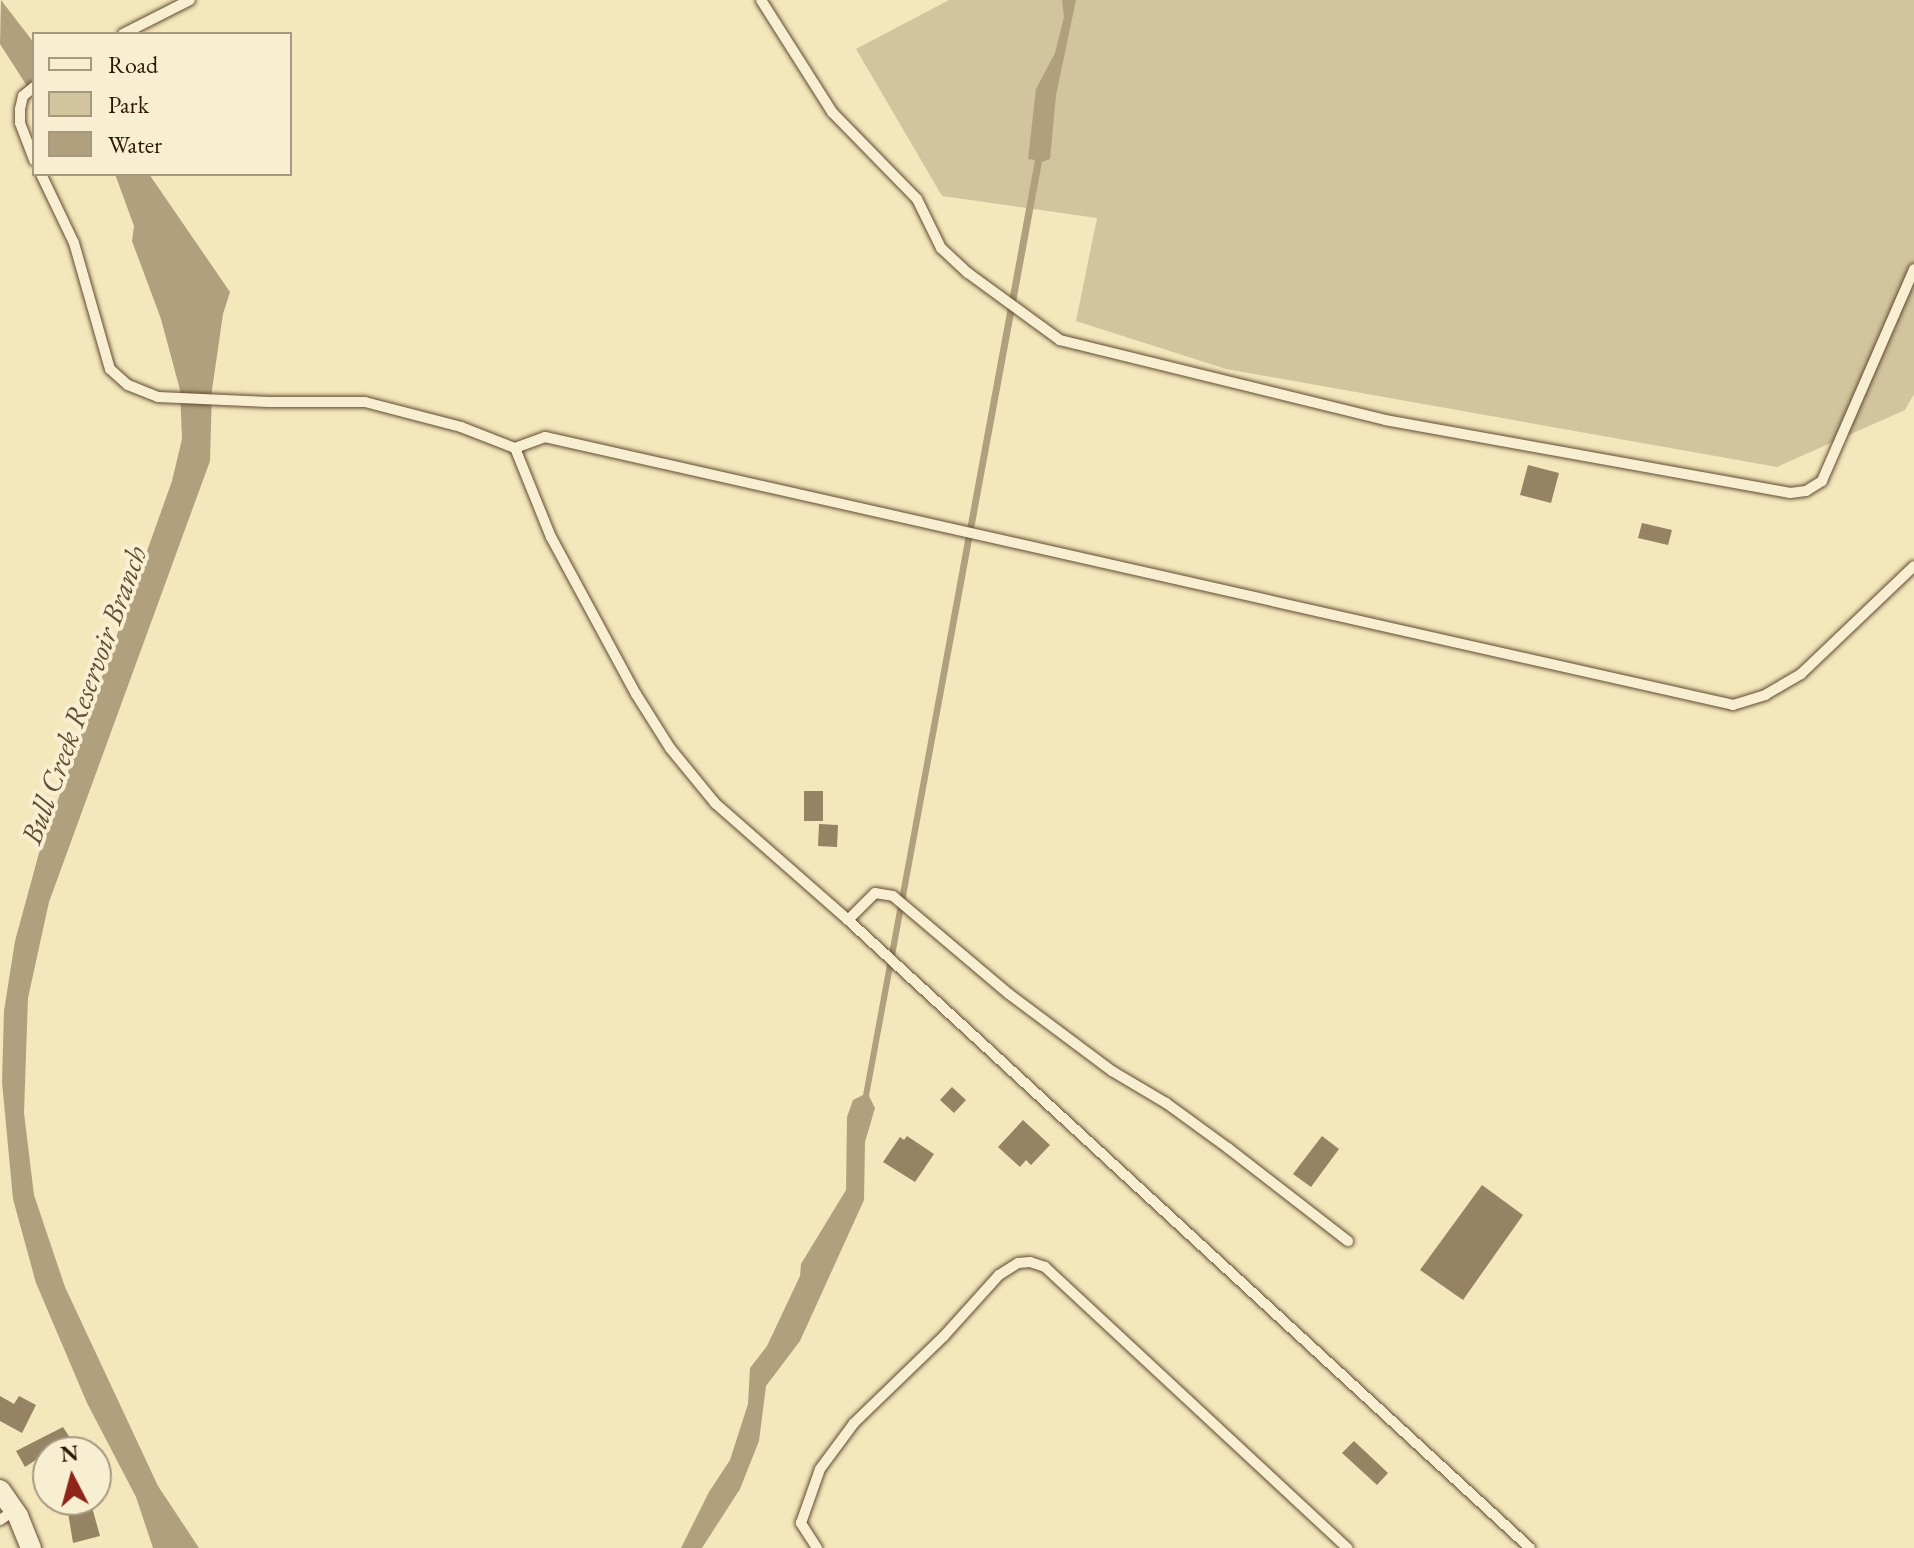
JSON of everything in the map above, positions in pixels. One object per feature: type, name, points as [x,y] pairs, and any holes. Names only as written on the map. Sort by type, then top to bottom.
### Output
[{"type":"street","points":[[0,1490],[7,1515],[31,1548]]},
{"type":"lane","points":[[127,32],[190,0]]},
{"type":"lane","points":[[761,0],[832,112],[917,199],[941,248],[968,273],[1060,340],[1385,420],[1790,493],[1806,491],[1822,481],[1914,269]]},
{"type":"lane","points":[[32,89],[23,96],[20,123],[32,155]]},
{"type":"lane","points":[[42,176],[74,243],[110,369],[128,385],[171,398],[283,403],[350,399],[461,427],[515,448],[545,437],[1733,705],[1765,695],[1801,674],[1914,566]]},
{"type":"lane","points":[[515,448],[551,537],[670,748],[715,803],[848,920],[1530,1548]]},
{"type":"lane","points":[[848,920],[875,893],[893,896],[946,945],[1009,994],[1112,1071],[1166,1103],[1228,1148],[1348,1241]]},
{"type":"lane","points":[[817,1548],[801,1523],[814,1482],[828,1457],[863,1414],[944,1336],[999,1275],[1018,1263],[1030,1262],[1045,1267],[1347,1548]]},
{"type":"green space","points":[[949,0],[1914,0],[1914,394],[1905,410],[1777,467],[1226,369],[1076,321],[1097,218],[942,196],[856,49]]},
{"type":"water","points":[[1,0],[32,40],[32,94],[0,44]]},
{"type":"water","points":[[1062,0],[1076,0],[1056,95],[1050,159],[1042,162],[869,1096],[875,1108],[865,1142],[864,1200],[800,1341],[766,1386],[759,1441],[740,1489],[702,1548],[681,1548],[709,1492],[730,1460],[748,1404],[750,1368],[767,1346],[800,1276],[801,1264],[846,1190],[847,1117],[853,1100],[863,1095],[1035,160],[1028,159],[1036,89],[1055,53],[1064,17]]},
{"type":"water","points":[[116,176],[150,176],[230,292],[223,314],[212,390],[210,461],[49,902],[28,998],[24,1113],[34,1195],[65,1287],[158,1486],[199,1548],[153,1548],[136,1497],[112,1451],[112,1436],[104,1436],[87,1403],[36,1283],[13,1199],[2,1082],[4,1011],[15,941],[39,853],[172,481],[182,439],[180,390],[161,319],[132,241],[134,226]]},
{"type":"building","points":[[1528,465],[1559,473],[1551,503],[1520,495]]},
{"type":"building","points":[[1642,523],[1672,530],[1668,545],[1638,538]]},
{"type":"building","points":[[804,791],[823,791],[823,821],[804,821]]},
{"type":"building","points":[[819,824],[838,825],[837,847],[818,846]]},
{"type":"building","points":[[952,1087],[966,1100],[954,1113],[940,1100]]},
{"type":"building","points":[[1023,1120],[1050,1145],[1031,1165],[1026,1160],[1020,1167],[998,1147]]},
{"type":"building","points":[[907,1136],[934,1154],[915,1182],[883,1162],[900,1137],[904,1140]]},
{"type":"building","points":[[1322,1136],[1339,1149],[1311,1187],[1293,1174]]},
{"type":"building","points":[[1482,1185],[1523,1215],[1463,1300],[1420,1270]]},
{"type":"building","points":[[0,1396],[14,1404],[19,1396],[36,1405],[22,1433],[0,1421]]},
{"type":"building","points":[[63,1427],[69,1436],[45,1436]]},
{"type":"building","points":[[1354,1441],[1388,1473],[1377,1485],[1342,1453]]},
{"type":"building","points":[[32,1443],[32,1462],[25,1467],[16,1451]]},
{"type":"building","points":[[69,1516],[94,1516],[100,1536],[73,1543]]},
{"type":"water label","name":"Bull Creek Reservoir Branch","points":[[84,695]]}]
